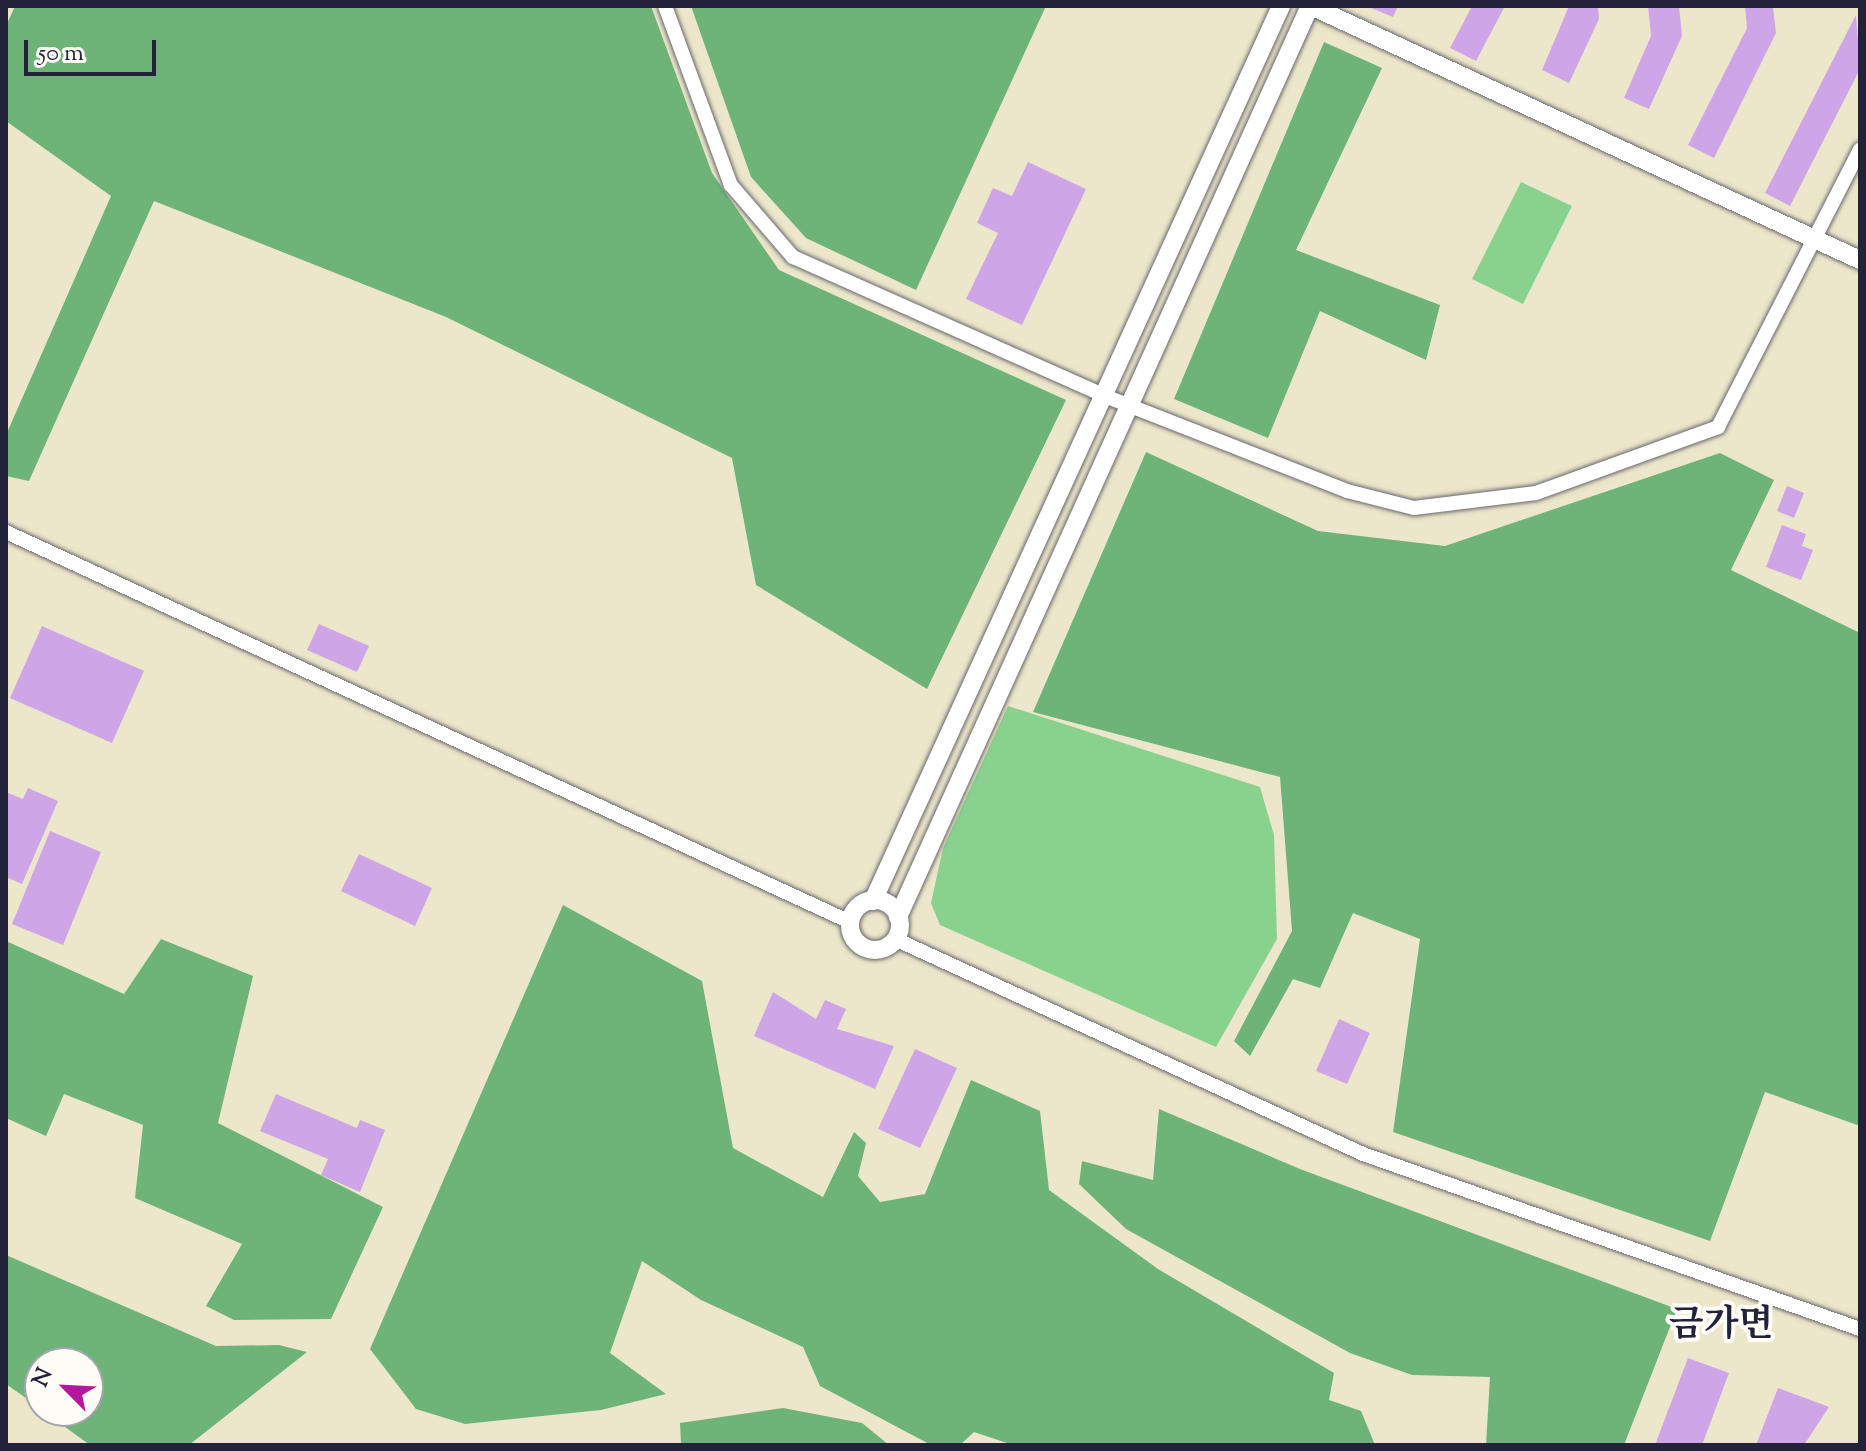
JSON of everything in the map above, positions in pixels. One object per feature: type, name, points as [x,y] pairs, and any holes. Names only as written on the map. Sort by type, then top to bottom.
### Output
[{"type":"street","points":[[665,6],[731,185],[793,257],[1105,396],[1382,501],[1449,509],[1536,493],[1718,427],[1818,240],[1860,149]]},
{"type":"street","points":[[850,922],[873,901],[1281,6]]},
{"type":"street","points":[[895,939],[898,917],[1310,6],[1860,260]]},
{"type":"street","points":[[6,532],[850,922]]},
{"type":"street","points":[[873,901],[898,917]]},
{"type":"street","points":[[850,922],[854,939],[867,949],[895,939],[1363,1154],[1860,1329]]},
{"type":"green space","points":[[15,6],[651,6],[712,173],[779,270],[1066,400],[927,689],[756,585],[732,458],[446,317],[154,201],[29,481],[6,476],[6,435],[111,196],[6,121],[6,26]]},
{"type":"green space","points":[[691,6],[1046,6],[916,290],[806,238],[751,177]]},
{"type":"green space","points":[[1324,42],[1382,68],[1296,250],[1440,305],[1426,360],[1320,311],[1268,438],[1174,399]]},
{"type":"green space","points":[[1521,182],[1572,206],[1523,304],[1472,279]]},
{"type":"green space","points":[[1146,452],[1318,531],[1445,546],[1720,453],[1774,480],[1731,570],[1860,633],[1860,1126],[1765,1092],[1710,1241],[1393,1132],[1420,939],[1353,913],[1320,988],[1293,979],[1250,1056],[1234,1041],[1292,931],[1280,777],[1033,712]]},
{"type":"green space","points":[[1008,706],[1260,787],[1274,835],[1277,939],[1216,1047],[940,925],[931,903],[943,848]]},
{"type":"green space","points":[[563,905],[702,981],[733,1148],[823,1197],[854,1132],[866,1143],[858,1176],[880,1202],[925,1194],[971,1080],[1040,1111],[1049,1190],[1158,1269],[1334,1373],[1329,1400],[1361,1411],[1375,1445],[1013,1445],[974,1432],[960,1445],[931,1445],[820,1386],[803,1347],[701,1300],[642,1261],[610,1353],[666,1394],[601,1410],[465,1424],[416,1409],[370,1349]]},
{"type":"green space","points":[[161,939],[253,976],[218,1123],[383,1207],[331,1319],[234,1320],[206,1306],[242,1244],[135,1198],[143,1125],[64,1094],[46,1136],[6,1118],[6,941],[124,994]]},
{"type":"green space","points":[[1159,1109],[1300,1169],[1677,1309],[1624,1445],[1486,1445],[1490,1377],[1412,1375],[1350,1353],[1126,1229],[1079,1184],[1082,1161],[1153,1180]]},
{"type":"green space","points":[[6,1255],[216,1346],[279,1345],[307,1352],[189,1445],[90,1445],[65,1427],[104,1427],[104,1347],[24,1347],[24,1397],[6,1384]]},
{"type":"green space","points":[[783,1408],[862,1423],[889,1445],[681,1445],[680,1423]]},
{"type":"building","points":[[1366,6],[1398,6],[1393,17]]},
{"type":"building","points":[[1472,6],[1505,6],[1476,61],[1450,48]]},
{"type":"building","points":[[1569,6],[1598,6],[1599,19],[1569,83],[1542,70]]},
{"type":"building","points":[[1648,6],[1679,6],[1682,36],[1649,109],[1624,98],[1651,36]]},
{"type":"building","points":[[1745,6],[1773,6],[1776,33],[1714,158],[1688,145],[1747,28]]},
{"type":"building","points":[[1856,15],[1860,69],[1790,206],[1765,193]]},
{"type":"building","points":[[1028,162],[1086,189],[1022,325],[966,299],[998,233],[977,223],[993,188],[1012,196]]},
{"type":"building","points":[[1787,486],[1804,493],[1794,518],[1777,511]]},
{"type":"building","points":[[1782,525],[1806,534],[1802,546],[1813,550],[1801,580],[1766,567]]},
{"type":"building","points":[[319,624],[369,646],[357,672],[307,650]]},
{"type":"building","points":[[42,626],[144,671],[112,743],[10,698]]},
{"type":"building","points":[[28,788],[58,801],[22,884],[6,877],[6,792],[23,799]]},
{"type":"building","points":[[50,831],[101,852],[63,945],[12,924]]},
{"type":"building","points":[[359,854],[432,888],[415,926],[341,891]]},
{"type":"building","points":[[773,992],[816,1019],[825,1000],[846,1009],[837,1029],[894,1046],[875,1089],[754,1036]]},
{"type":"building","points":[[1339,1019],[1370,1033],[1347,1084],[1316,1071]]},
{"type":"building","points":[[915,1049],[957,1068],[920,1148],[878,1129]]},
{"type":"building","points":[[276,1094],[357,1128],[360,1120],[385,1130],[360,1192],[321,1175],[328,1159],[260,1131]]},
{"type":"building","points":[[1688,1358],[1729,1373],[1702,1445],[1655,1445]]},
{"type":"building","points":[[1778,1388],[1829,1407],[1804,1445],[1756,1445]]},
{"type":"district","name":"금가면","points":[[1721,1327]]}]
